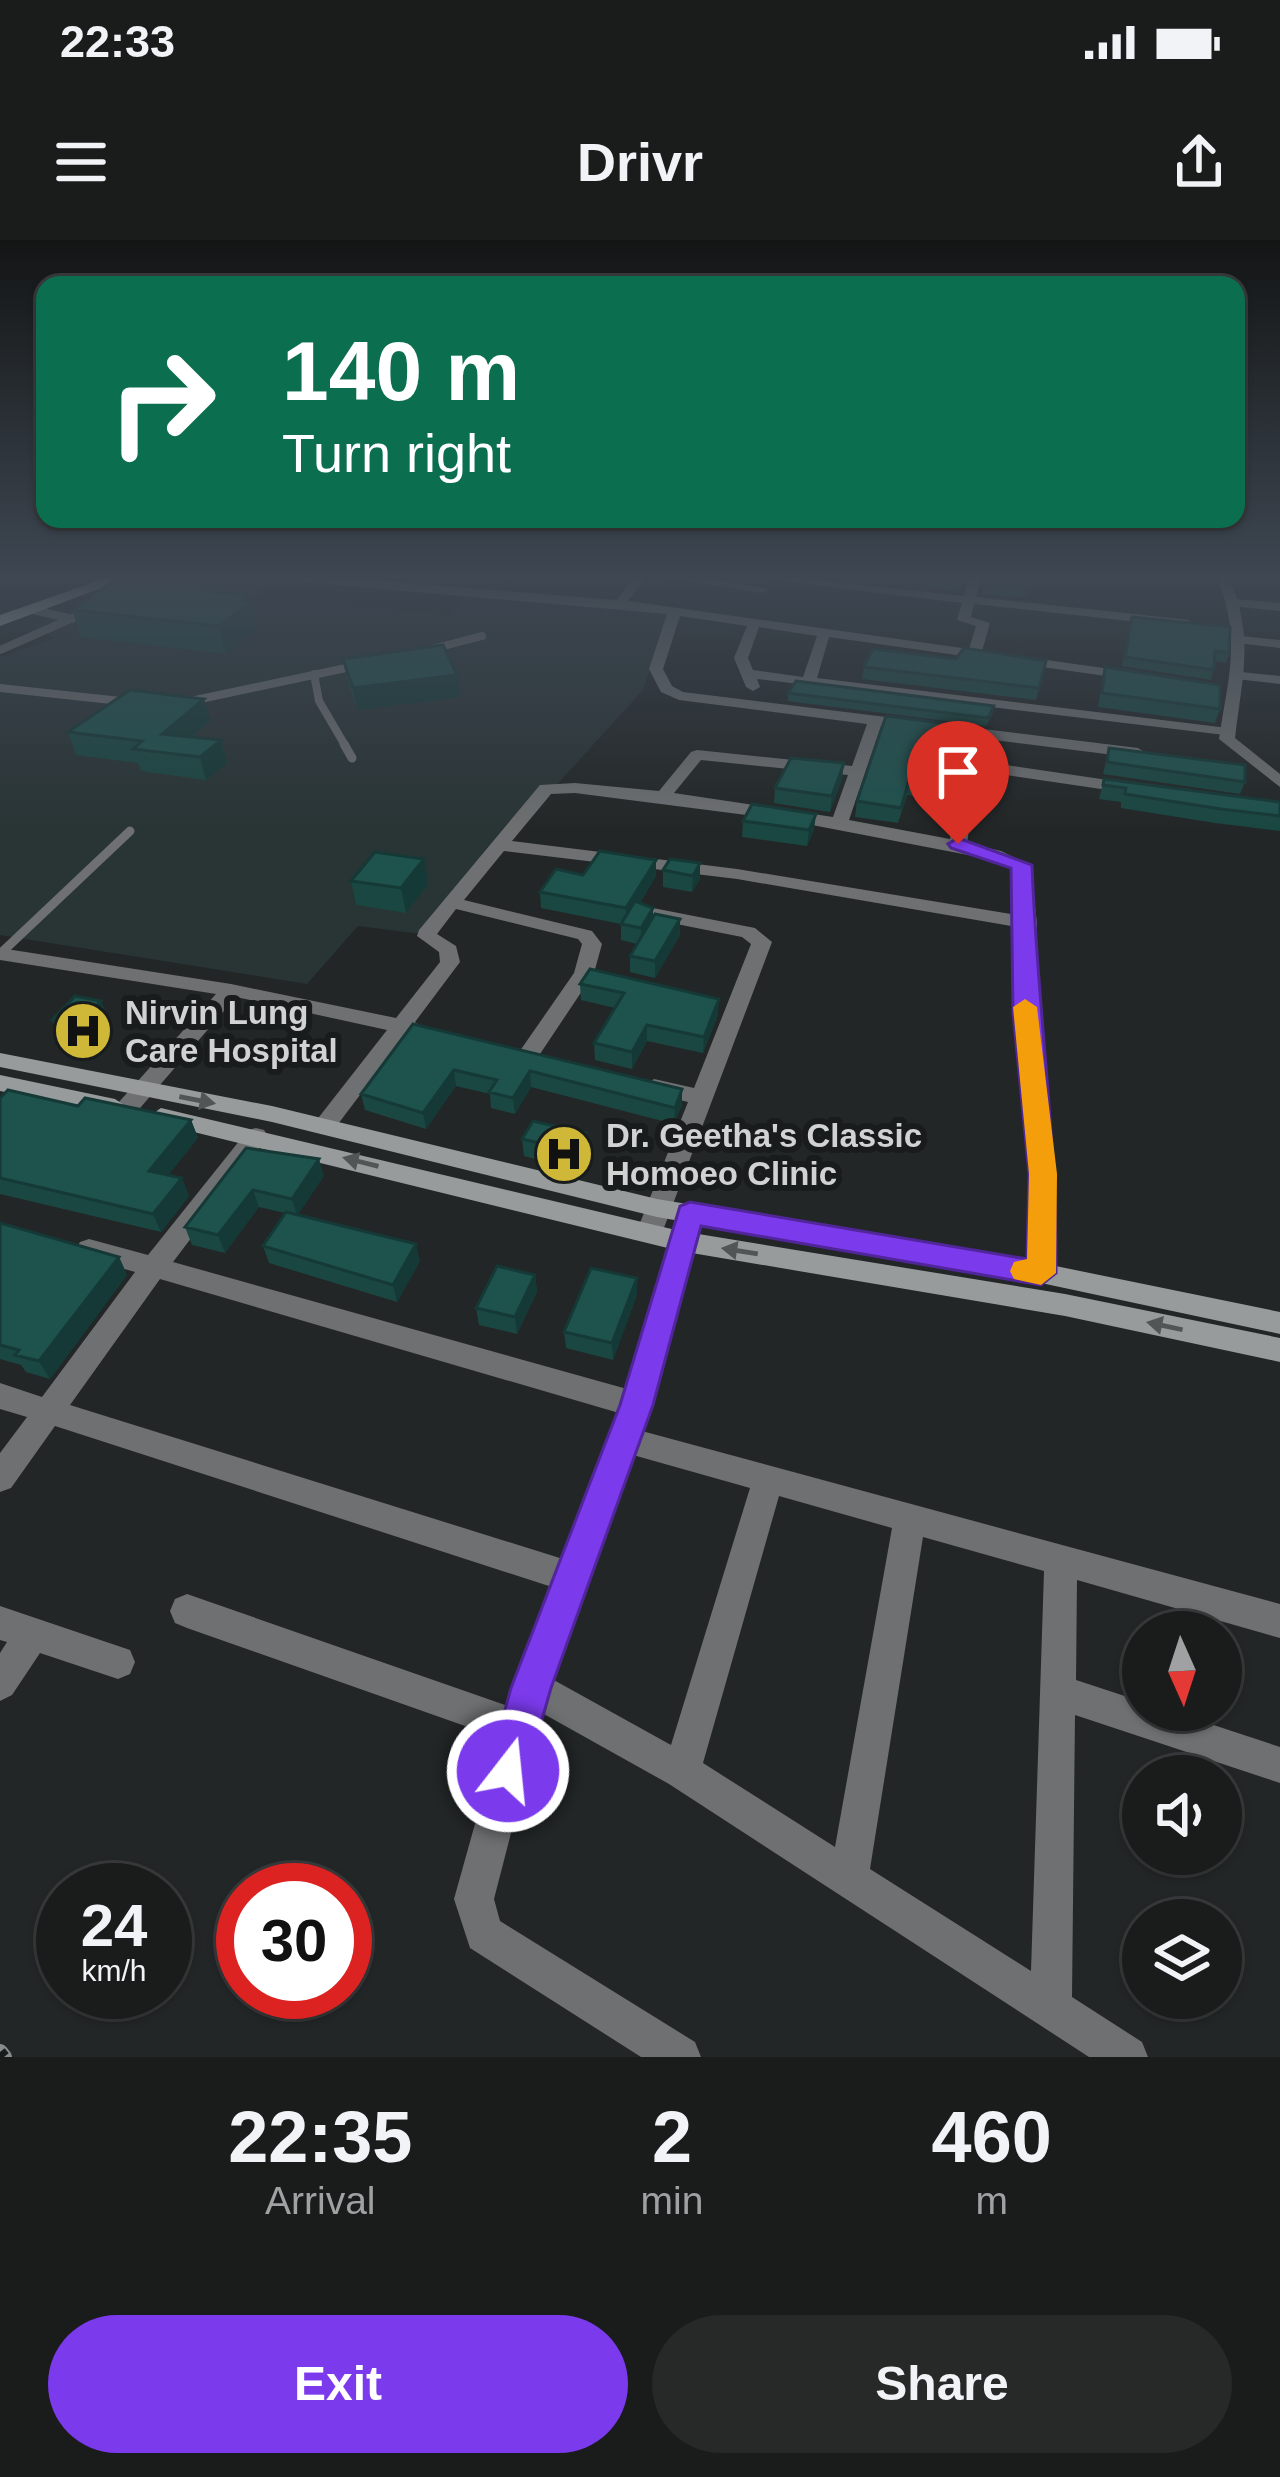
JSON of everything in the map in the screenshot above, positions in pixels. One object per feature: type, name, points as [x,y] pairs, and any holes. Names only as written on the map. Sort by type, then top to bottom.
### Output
[{"type":"main road","points":[[0,1060],[256,1136],[1280,1350]]},
{"type":"main road","points":[[0,1083],[325,1126],[669,1224],[1041,1273],[1280,1323]]},
{"type":"street","points":[[657,663],[665,689],[680,696],[1154,756]]},
{"type":"street","points":[[743,663],[762,705]]},
{"type":"street","points":[[810,678],[815,663]]},
{"type":"street","points":[[1038,663],[1149,678]]},
{"type":"street","points":[[1240,663],[1228,733],[1232,747],[1280,782]]},
{"type":"street","points":[[748,674],[1228,733]]},
{"type":"street","points":[[1215,688],[1280,680]]},
{"type":"street","points":[[839,825],[876,719]]},
{"type":"street","points":[[958,844],[976,730]]},
{"type":"street","points":[[662,798],[691,758],[704,754],[857,771]]},
{"type":"street","points":[[971,765],[1148,790]]},
{"type":"street","points":[[1221,765],[1265,771]]},
{"type":"street","points":[[325,1126],[450,962],[449,950],[427,936],[555,786],[958,844],[1020,862],[1027,922],[1025,1012],[1043,1174],[1041,1273]]},
{"type":"street","points":[[500,845],[737,874],[1027,922]]},
{"type":"street","points":[[455,904],[585,935],[592,944],[595,975],[526,1058]]},
{"type":"street","points":[[651,914],[760,936],[762,949],[725,1006],[669,1224],[637,1405],[531,1688],[474,1899],[484,1934],[680,2057]]},
{"type":"street","points":[[0,954],[231,990],[442,1036]]},
{"type":"street","points":[[134,1099],[231,990]]},
{"type":"street","points":[[636,1083],[703,1098]]},
{"type":"street","points":[[0,1478],[256,1136]]},
{"type":"street","points":[[66,1243],[637,1405]]},
{"type":"street","points":[[0,1396],[572,1578]]},
{"type":"street","points":[[624,1439],[909,1522],[1280,1621]]},
{"type":"street","points":[[682,1771],[768,1480]]},
{"type":"street","points":[[849,1879],[909,1522]]},
{"type":"street","points":[[1051,2009],[1061,1564]]},
{"type":"street","points":[[187,1611],[521,1728]]},
{"type":"street","points":[[0,1683],[16,1628],[118,1662]]},
{"type":"street","points":[[531,1688],[682,1771],[1127,2057]]},
{"type":"street","points":[[1056,1691],[1280,1765]]},
{"type":"lane","points":[[177,704],[370,663]]},
{"type":"lane","points":[[314,674],[319,701],[352,758]]},
{"type":"lane","points":[[0,688],[135,703]]},
{"type":"lane","points":[[0,954],[130,831]]},
{"type":"shaded area","points":[[0,663],[653,663],[643,690],[421,934],[358,926],[307,984],[0,935]]},
{"type":"building","points":[[344,663],[451,663],[457,675],[353,688]]},
{"type":"building","points":[[866,663],[1046,663],[1039,688],[864,667]]},
{"type":"building","points":[[1165,663],[1214,663],[1214,670]]},
{"type":"building","points":[[1105,667],[1220,685],[1220,709],[1102,693]]},
{"type":"building","points":[[796,681],[994,706],[988,718],[788,693]]},
{"type":"building","points":[[130,690],[204,699],[162,734],[221,740],[200,757],[133,749],[142,741],[68,732]]},
{"type":"building","points":[[886,716],[965,726],[953,786],[909,780],[901,808],[857,801]]},
{"type":"building","points":[[1109,748],[1245,765],[1245,782],[1107,762]]},
{"type":"building","points":[[791,758],[844,763],[832,796],[775,788]]},
{"type":"building","points":[[1104,779],[1280,802],[1280,816],[1125,794],[1126,788],[1103,785]]},
{"type":"building","points":[[752,804],[816,814],[809,830],[743,821]]},
{"type":"building","points":[[600,851],[656,860],[626,908],[540,892],[556,869],[583,875]]},
{"type":"building","points":[[375,852],[424,859],[401,888],[351,881]]},
{"type":"building","points":[[670,859],[700,863],[693,876],[663,870]]},
{"type":"building","points":[[635,901],[653,908],[641,928],[621,924]]},
{"type":"building","points":[[655,914],[680,919],[655,961],[630,956]]},
{"type":"building","points":[[590,969],[719,999],[704,1037],[647,1025],[632,1052],[594,1043],[624,993],[580,984]]},
{"type":"building","points":[[75,996],[101,1001],[78,1024],[52,1020]]},
{"type":"building","points":[[413,1024],[682,1089],[675,1108],[530,1071],[513,1098],[489,1092],[497,1080],[454,1070],[423,1113],[361,1094]]},
{"type":"building","points":[[8,1090],[78,1106],[85,1098],[191,1120],[149,1171],[182,1178],[153,1214],[0,1178],[0,1098]]},
{"type":"building","points":[[533,1121],[585,1133],[561,1148],[522,1139]]},
{"type":"building","points":[[246,1148],[319,1159],[292,1199],[253,1190],[218,1235],[185,1227]]},
{"type":"building","points":[[286,1212],[416,1244],[393,1285],[263,1246]]},
{"type":"building","points":[[0,1223],[119,1257],[39,1361],[0,1345]]},
{"type":"building","points":[[497,1266],[535,1275],[515,1317],[476,1308]]},
{"type":"building","points":[[591,1268],[637,1278],[612,1343],[564,1332]]},
{"type":"railway","points":[[0,2052],[4,2057]]},
{"type":"slow traffic","points":[[1025,1007],[1043,1174],[1041,1273],[1025,1271]]},
{"type":"place","name":"Nirvin Lung Care Hospital","points":[[83,1031]]},
{"type":"place","name":"Dr. Geetha's Classic Homoeo Clinic","points":[[564,1154]]},
{"type":"route","points":[[508,1771],[531,1688],[637,1405],[690,1213],[1041,1273],[1043,1174],[1025,1012],[1027,922],[1021,865],[1013,858],[958,844]]}]
